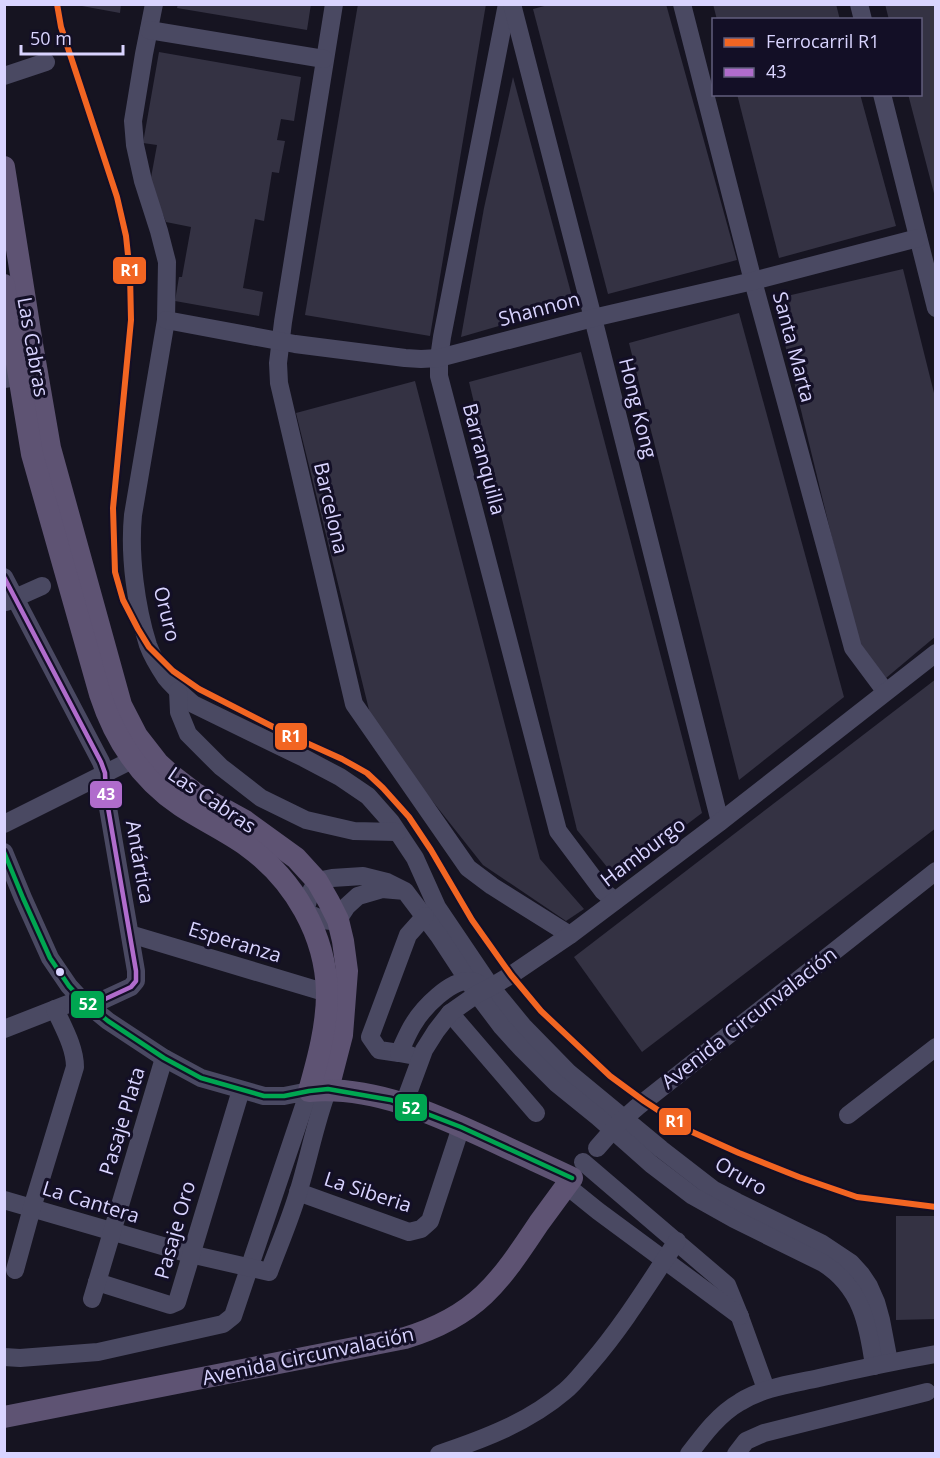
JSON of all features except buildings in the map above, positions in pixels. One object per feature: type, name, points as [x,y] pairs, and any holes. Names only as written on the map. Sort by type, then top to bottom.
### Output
[{"type":"main road","name":"Las Cabras","points":[[4,167],[50,448],[121,705],[137,736],[170,774],[196,794],[245,821],[296,858],[317,881],[338,920],[347,971],[342,1035],[319,1090]]},
{"type":"main road","name":"Las Cabras","points":[[4,285],[32,454],[106,712],[132,760],[143,773],[168,797],[260,856],[285,882],[305,912],[319,943],[327,993],[319,1090]]},
{"type":"main road","points":[[319,1090],[377,1097],[404,1104],[574,1175]]},
{"type":"main road","name":"Avenida Circunvalación","points":[[4,1417],[405,1338],[436,1327],[465,1311],[492,1288],[514,1261],[574,1175]]},
{"type":"street","name":"Oruro","points":[[154,4],[133,121],[135,145],[143,181],[167,262],[166,320],[131,532],[139,607],[149,647],[166,678],[193,704],[304,758],[340,777],[368,796],[391,822],[415,858],[437,907],[494,1015],[522,1048],[556,1083],[693,1196],[834,1270],[843,1278],[856,1299],[871,1342],[882,1364]]},
{"type":"street","name":"Barcelona","points":[[334,4],[278,363],[279,383],[354,704],[468,868],[492,886],[570,935]]},
{"type":"street","name":"Barranquilla","points":[[507,4],[439,358],[439,376],[558,831],[603,891],[615,901]]},
{"type":"street","name":"Hong Kong","points":[[512,4],[720,822]]},
{"type":"street","name":"Santa Marta","points":[[682,4],[753,281],[853,648],[885,691]]},
{"type":"street","points":[[149,30],[324,59]]},
{"type":"street","points":[[4,76],[46,62]]},
{"type":"street","points":[[882,96],[936,308]]},
{"type":"street","name":"Shannon","points":[[166,320],[281,342],[405,358],[439,358],[918,238]]},
{"type":"street","points":[[4,345],[7,379]]},
{"type":"street","name":"Antártica","points":[[4,577],[10,600],[105,773],[106,796],[136,981],[131,987],[85,1002]]},
{"type":"street","points":[[10,600],[42,586]]},
{"type":"street","name":"Hamburgo","points":[[404,1104],[421,1058],[436,1030],[450,1013],[479,987],[570,935],[720,822],[936,653]]},
{"type":"street","points":[[178,691],[179,712],[188,734],[221,767],[261,798],[306,820],[354,831],[398,832]]},
{"type":"street","points":[[4,824],[132,760]]},
{"type":"street","points":[[4,852],[50,958],[69,986],[126,1035],[201,1078],[241,1090],[264,1096],[284,1096],[319,1090]]},
{"type":"street","name":"Avenida Circunvalación","points":[[574,1175],[618,1124],[636,1108],[936,871]]},
{"type":"street","points":[[405,891],[382,889],[358,896],[347,906],[338,920],[324,920],[305,912],[310,893],[317,881],[363,876],[387,882],[405,891],[479,987]]},
{"type":"street","points":[[421,1058],[379,1050],[370,1037],[408,935],[425,916]]},
{"type":"street","name":"Esperanza","points":[[130,934],[327,993]]},
{"type":"street","points":[[399,1053],[414,1023],[431,1002],[450,987],[479,987]]},
{"type":"street","name":"Oruro","points":[[479,987],[523,1026],[569,1073],[714,1190],[821,1243],[851,1263],[869,1286],[876,1302],[881,1320],[882,1364]]},
{"type":"street","points":[[4,1029],[55,1009],[85,1002]]},
{"type":"street","points":[[15,1270],[75,1067],[72,1047],[55,1009]]},
{"type":"street","points":[[450,1013],[536,1113]]},
{"type":"street","points":[[470,1037],[494,1015]]},
{"type":"street","points":[[848,1115],[936,1047]]},
{"type":"street","name":"Pasaje Plata","points":[[94,1291],[164,1058]]},
{"type":"street","name":"Pasaje Oro","points":[[94,1291],[173,1305],[178,1300],[241,1090]]},
{"type":"street","name":"Las Cabras","points":[[269,1272],[298,1192],[320,1110],[319,1090]]},
{"type":"street","name":"Las Cabras","points":[[4,1357],[20,1358],[98,1352],[223,1324],[233,1316],[319,1090]]},
{"type":"street","name":"La Siberia","points":[[298,1192],[409,1232],[421,1229],[430,1221],[461,1127]]},
{"type":"street","points":[[574,1175],[677,1241],[727,1285],[766,1389]]},
{"type":"street","points":[[574,1175],[598,1211],[740,1317]]},
{"type":"street","name":"La Cantera","points":[[4,1200],[190,1254],[269,1272]]},
{"type":"street","points":[[439,1454],[503,1430],[548,1405],[566,1390],[605,1347],[677,1241]]},
{"type":"street","points":[[689,1454],[724,1413],[766,1389],[936,1354]]},
{"type":"street","points":[[743,1449],[764,1433],[927,1392]]},
{"type":"rail line","name":"R1","points":[[57,4],[61,27],[117,197],[126,236],[131,320],[113,508],[115,572],[123,600],[149,647],[173,671],[199,689],[367,773],[409,817],[472,920],[511,975],[541,1011],[610,1076],[644,1101],[690,1131],[799,1177],[857,1197],[936,1207]]},
{"type":"transit line","name":"43","points":[[4,577],[105,773],[106,796],[136,981],[131,987],[90,1006]]},
{"type":"transit line","name":"52","points":[[4,852],[50,958],[69,986],[108,1021],[164,1058],[201,1078],[264,1096],[284,1096],[328,1089],[391,1100],[461,1127],[572,1178]]}]
